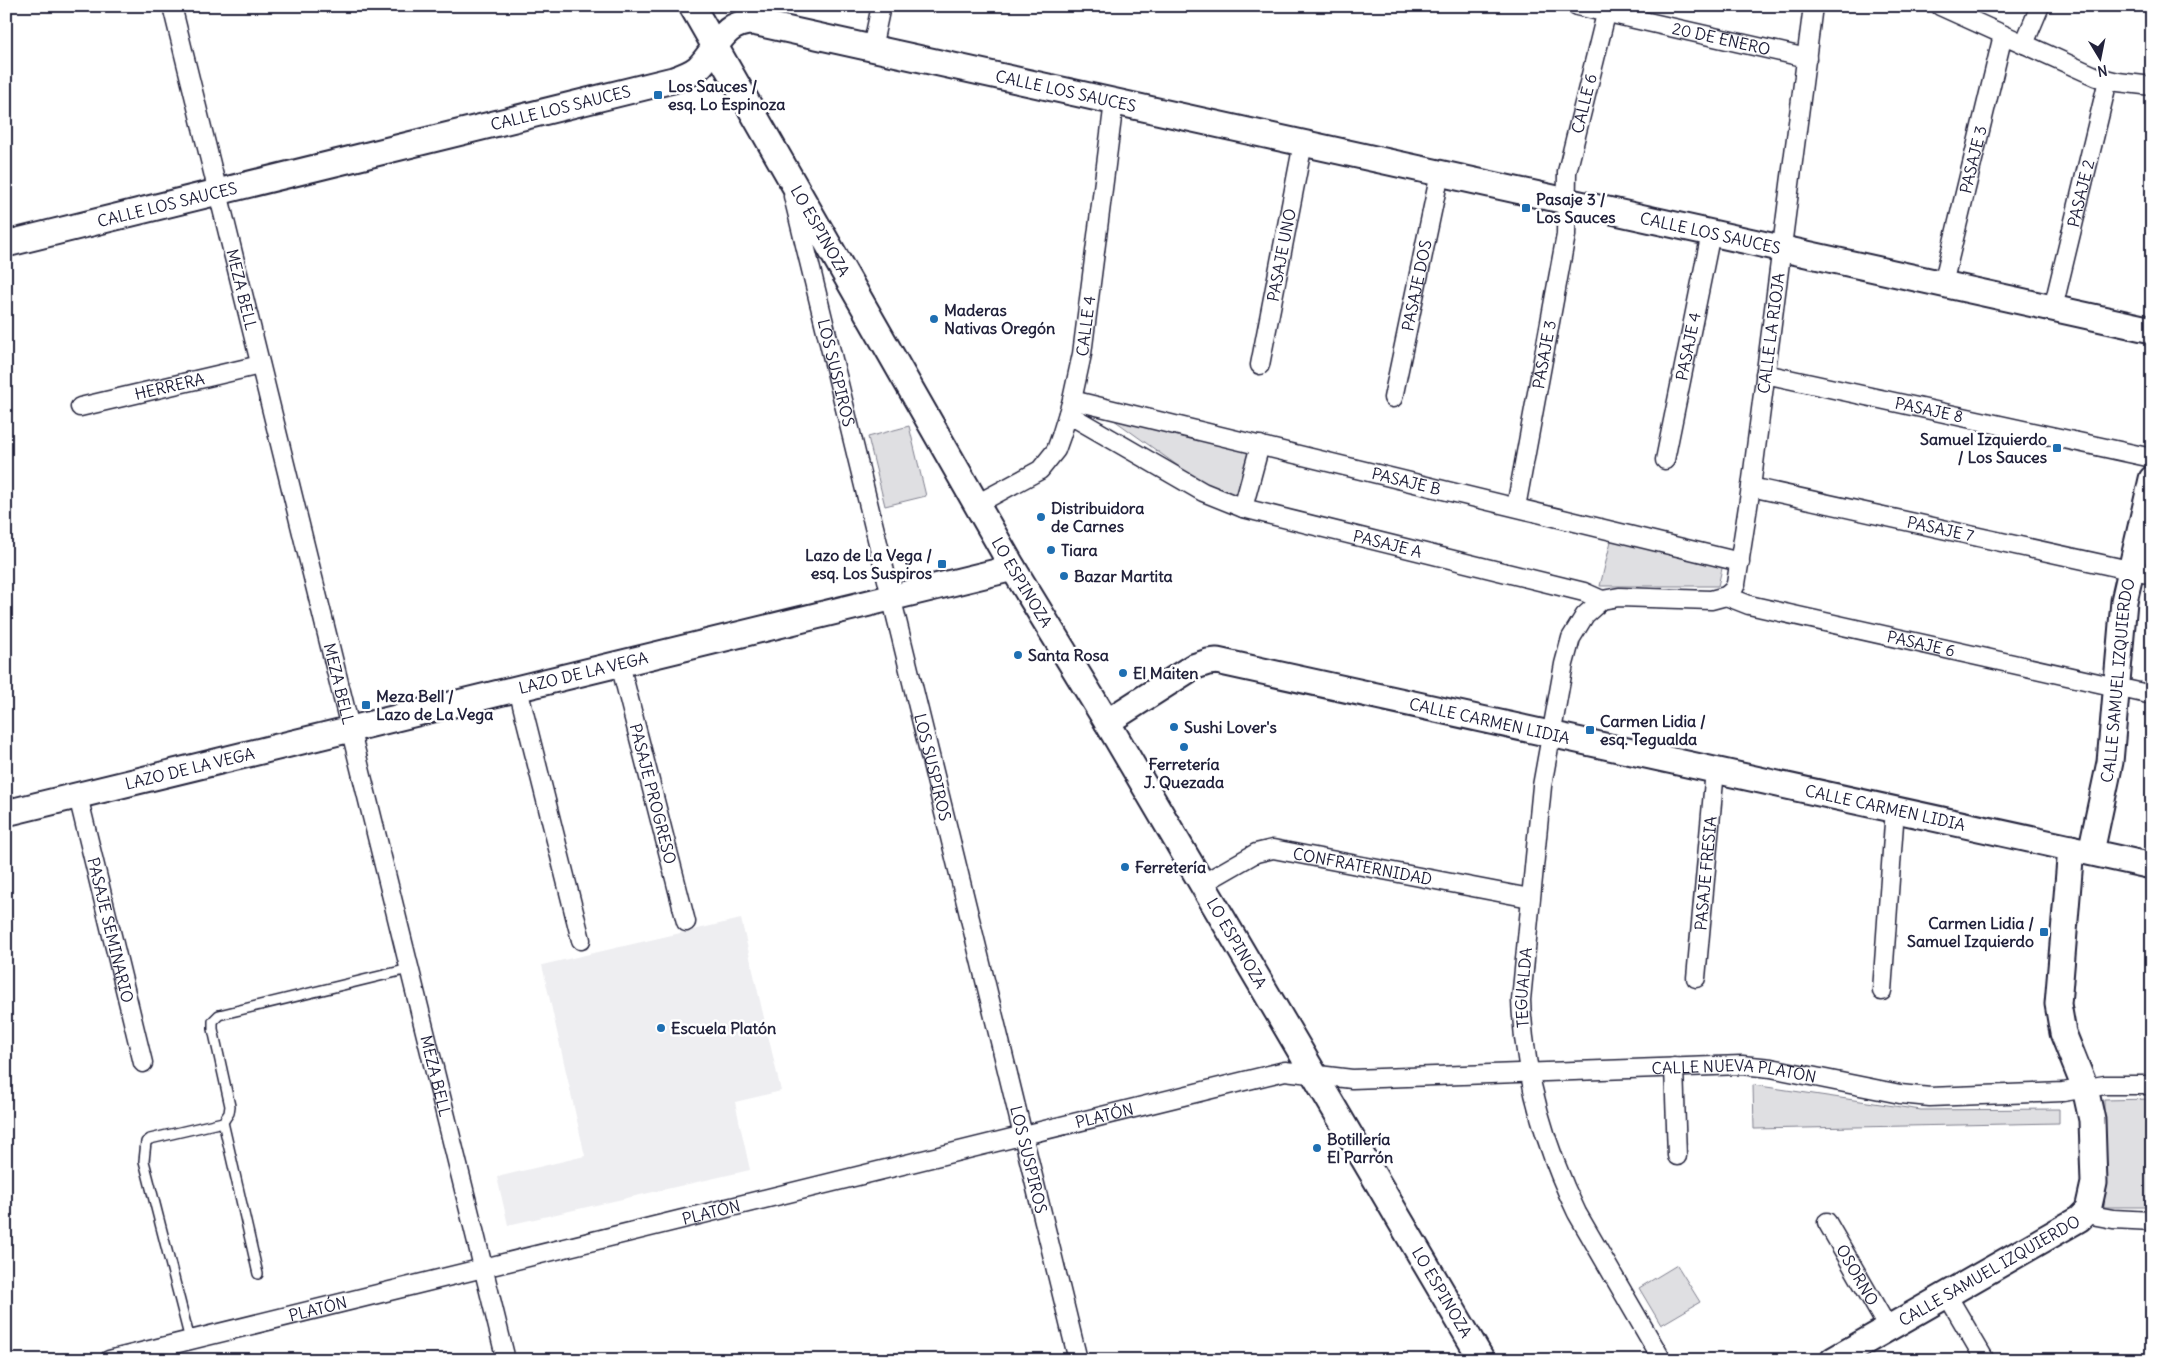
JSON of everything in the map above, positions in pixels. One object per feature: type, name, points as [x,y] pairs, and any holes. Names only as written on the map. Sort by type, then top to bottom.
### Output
[{"type":"street","name":"MEZA BELL","points":[[172,6],[506,1360]]},
{"type":"street","name":"LO ESPINOZA","points":[[692,6],[1013,568],[1107,722],[1482,1360]]},
{"type":"street","points":[[872,48],[881,6]]},
{"type":"street","name":"20 DE ENERO","points":[[1576,6],[1607,10],[1807,58]]},
{"type":"street","name":"CALLE LA RIOJA","points":[[1726,596],[1733,590],[1740,562],[1813,6]]},
{"type":"street","points":[[1940,6],[2108,80],[2152,86]]},
{"type":"street","points":[[2024,44],[2040,6]]},
{"type":"street","name":"CALLE 6","points":[[1567,201],[1567,172],[1607,10]]},
{"type":"street","name":"CALLE LOS SAUCES","points":[[6,244],[673,80],[697,69],[709,56],[714,45],[732,27],[746,22],[753,22],[2152,330]]},
{"type":"street","name":"PASAJE 3","points":[[1943,284],[2003,35]]},
{"type":"street","name":"PASAJE 2","points":[[2053,308],[2108,80]]},
{"type":"street","name":"CALLE 4","points":[[977,504],[1029,477],[1048,461],[1056,450],[1070,407],[1087,319],[1114,102]]},
{"type":"street","name":"PASAJE UNO","points":[[1260,365],[1303,143]]},
{"type":"street","name":"PASAJE DOS","points":[[1393,398],[1440,173]]},
{"type":"street","name":"LOS SUSPIROS","points":[[788,174],[1078,1360]]},
{"type":"street","name":"PASAJE 3","points":[[1516,507],[1566,235],[1567,201]]},
{"type":"street","name":"PASAJE 4","points":[[1665,460],[1711,233]]},
{"type":"street","name":"HERRERA","points":[[80,407],[260,364]]},
{"type":"street","name":"PASAJE 8","points":[[1765,374],[2152,458]]},
{"type":"street","name":"PASAJE B","points":[[1070,407],[1260,445],[1740,562]]},
{"type":"street","name":"PASAJE A","points":[[1070,407],[1204,492],[1243,508],[1584,592],[1602,600],[1619,597],[1711,600],[1726,596]]},
{"type":"street","points":[[1243,508],[1260,445]]},
{"type":"street","name":"CALLE SAMUEL IZQUIERDO","points":[[1833,1360],[2086,1214],[2094,1184],[2092,1120],[2085,1088],[2063,1033],[2058,1004],[2081,850],[2106,789],[2118,687],[2122,623],[2141,573],[2152,479]]},
{"type":"street","name":"PASAJE 7","points":[[1751,487],[2141,573]]},
{"type":"street","name":"LAZO DE LA VEGA","points":[[6,813],[1013,568]]},
{"type":"street","name":"PASAJE 6","points":[[1726,596],[1749,605],[2152,695]]},
{"type":"street","name":"TEGUALDA","points":[[1602,600],[1585,615],[1571,638],[1550,733],[1542,786],[1530,898],[1521,1000],[1523,1029],[1540,1117],[1565,1189],[1662,1360]]},
{"type":"street","name":"CALLE CARMEN LIDIA","points":[[1107,722],[1193,667],[1217,661],[2152,866]]},
{"type":"street","name":"PASAJE PROGRESO","points":[[620,664],[686,922]]},
{"type":"street","points":[[518,689],[581,940]]},
{"type":"street","name":"PASAJE FRESIA","points":[[1696,978],[1715,770]]},
{"type":"street","name":"PASAJE SEMINARIO","points":[[78,796],[143,1063]]},
{"type":"street","points":[[1882,991],[1895,810]]},
{"type":"street","name":"CONFRATERNIDAD","points":[[1202,884],[1256,852],[1273,849],[1530,898]]},
{"type":"street","name":"CALLE NUEVA PLATÓN","points":[[1315,1074],[1352,1079],[1727,1065],[1756,1066],[1900,1094],[1922,1096],[2063,1092],[2105,1085],[2152,1085]]},
{"type":"street","points":[[1674,1067],[1677,1156]]},
{"type":"street","name":"PLATÓN","points":[[108,1360],[157,1354],[190,1340],[1285,1071],[1315,1074]]},
{"type":"street","points":[[2086,1214],[2113,1219],[2152,1220]]},
{"type":"street","name":"OSORNO","points":[[1828,1222],[1888,1328]]},
{"type":"street","points":[[1947,1295],[1985,1360]]},
{"type":"lane","points":[[190,1340],[144,1161],[144,1150],[146,1142],[150,1140],[222,1122],[229,1113],[230,1106],[213,1029],[213,1021],[218,1015],[409,969]]},
{"type":"lane","points":[[222,1122],[258,1274]]},
{"type":"shaded area","points":[[1103,412],[1251,449],[1238,497],[1210,489]]},
{"type":"shaded area","points":[[909,426],[926,496],[885,506],[868,437]]},
{"type":"shaded area","points":[[1612,537],[1723,564],[1718,586],[1600,586]]},
{"type":"shaded area","name":"Escuela Platón","points":[[741,919],[781,1091],[735,1102],[750,1170],[508,1225],[497,1177],[585,1156],[542,965]]},
{"type":"shaded area","points":[[1753,1085],[1921,1110],[2059,1109],[2059,1123],[1754,1129]]},
{"type":"shaded area","points":[[2152,1099],[2152,1207],[2104,1207],[2104,1100]]},
{"type":"shaded area","points":[[1677,1265],[1700,1302],[1661,1325],[1639,1288]]},
{"type":"place","name":"Los Sauces / esq. Lo Espinoza","points":[[658,95]]},
{"type":"place","name":"Pasaje 3 / Los Sauces","points":[[1526,208]]},
{"type":"place","name":"Maderas Nativas Oregón","points":[[934,319]]},
{"type":"place","name":"Samuel Izquierdo / Los Sauces","points":[[2057,448]]},
{"type":"place","name":"Distribuidora de Carnes","points":[[1041,517]]},
{"type":"place","name":"Tiara","points":[[1051,550]]},
{"type":"place","name":"Lazo de La Vega / esq. Los Suspiros","points":[[942,564]]},
{"type":"place","name":"Bazar Martita","points":[[1064,576]]},
{"type":"place","name":"Santa Rosa","points":[[1018,655]]},
{"type":"place","name":"El Maiten","points":[[1123,673]]},
{"type":"place","name":"Meza Bell / Lazo de La Vega","points":[[366,705]]},
{"type":"place","name":"Sushi Lover's","points":[[1174,727]]},
{"type":"place","name":"Carmen Lidia / esq. Tegualda","points":[[1590,730]]},
{"type":"place","name":"Ferretería J. Quezada","points":[[1184,747]]},
{"type":"place","name":"Ferretería","points":[[1125,867]]},
{"type":"place","name":"Carmen Lidia / Samuel Izquierdo","points":[[2044,932]]},
{"type":"place","name":"Escuela Platón","points":[[661,1028]]},
{"type":"place","name":"Botillería El Parrón","points":[[1317,1148]]}]
